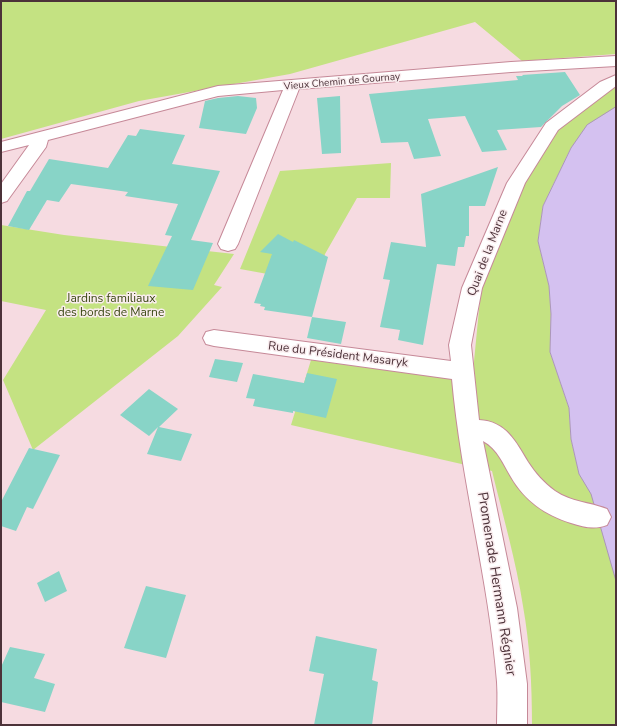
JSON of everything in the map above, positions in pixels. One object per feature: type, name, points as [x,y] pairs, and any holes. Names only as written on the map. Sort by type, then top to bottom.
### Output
[{"type":"street","name":"Vieux Chemin de Gournay","points":[[1,147],[218,91],[511,67],[616,61]]},
{"type":"street","name":"Quai de la Marne","points":[[477,468],[470,430],[460,345],[472,288],[516,183],[552,128],[600,89],[616,80]]},
{"type":"street","points":[[228,244],[292,86]]},
{"type":"street","points":[[1,197],[37,147],[40,138]]},
{"type":"street","name":"Rue du Président Masaryk","points":[[214,338],[462,371]]},
{"type":"street","points":[[470,430],[481,429],[492,433],[503,441],[526,479],[542,496],[560,508],[578,514],[598,517]]},
{"type":"street","name":"Promenade Hermann Régnier","points":[[477,468],[503,608],[512,684],[512,725]]},
{"type":"green space","points":[[1,1],[616,1],[616,54],[522,61],[475,22],[290,74],[139,101],[1,139]]},
{"type":"green space","points":[[616,80],[616,108],[571,148],[543,206],[538,241],[549,286],[551,314],[550,352],[569,408],[571,439],[579,473],[616,521],[616,725],[532,725],[530,665],[520,589],[492,471],[291,425],[311,360],[472,382],[481,289],[492,240],[552,127]]},
{"type":"green space","points":[[391,163],[390,198],[357,198],[325,254],[317,283],[240,269],[280,171]]},
{"type":"green space","name":"Jardins familiaux des bords de Marne","points":[[1,225],[64,235],[234,254],[214,285],[222,287],[178,336],[33,450],[3,380],[46,310],[1,301]]},
{"type":"shaded area","points":[[616,107],[616,581],[591,494],[579,474],[571,439],[569,408],[550,352],[551,314],[549,286],[538,241],[543,206],[571,148],[587,125]]},
{"type":"building","points":[[565,72],[580,95],[562,106],[541,127],[497,130],[507,150],[482,152],[465,116],[428,119],[441,156],[414,159],[408,142],[381,143],[369,94],[518,80],[516,76]]},
{"type":"building","points":[[238,96],[256,98],[257,108],[246,134],[199,128],[205,101]]},
{"type":"building","points":[[340,96],[341,153],[322,154],[317,98]]},
{"type":"building","points":[[140,129],[185,135],[172,164],[220,171],[191,240],[213,243],[193,290],[148,286],[172,236],[165,235],[178,204],[125,196],[128,192],[71,184],[59,202],[47,200],[29,230],[8,226],[27,191],[30,191],[49,159],[108,168],[128,135],[136,136]]},
{"type":"building","points":[[498,167],[485,206],[469,206],[469,236],[466,236],[464,247],[458,247],[455,266],[437,264],[423,345],[398,340],[400,330],[380,327],[390,280],[383,279],[391,242],[426,247],[421,194]]},
{"type":"building","points":[[278,234],[293,242],[294,240],[328,257],[312,317],[264,310],[265,307],[260,306],[261,304],[254,303],[272,254],[260,252]]},
{"type":"building","points":[[312,317],[346,322],[341,344],[307,338]]},
{"type":"building","points":[[215,359],[243,363],[237,382],[209,377]]},
{"type":"building","points":[[307,373],[337,379],[326,418],[293,411],[293,413],[253,406],[255,399],[246,398],[253,374],[304,383]]},
{"type":"building","points":[[149,389],[178,409],[159,427],[192,434],[181,461],[147,454],[158,427],[149,436],[120,415]]},
{"type":"building","points":[[29,448],[60,455],[33,509],[27,507],[16,531],[1,526],[1,502]]},
{"type":"building","points":[[59,571],[67,591],[45,602],[37,583]]},
{"type":"building","points":[[146,586],[186,595],[166,658],[124,648]]},
{"type":"building","points":[[316,636],[377,649],[372,680],[378,682],[372,725],[314,725],[324,674],[309,671]]},
{"type":"building","points":[[10,647],[45,654],[34,678],[55,684],[45,712],[1,702],[1,667]]}]
